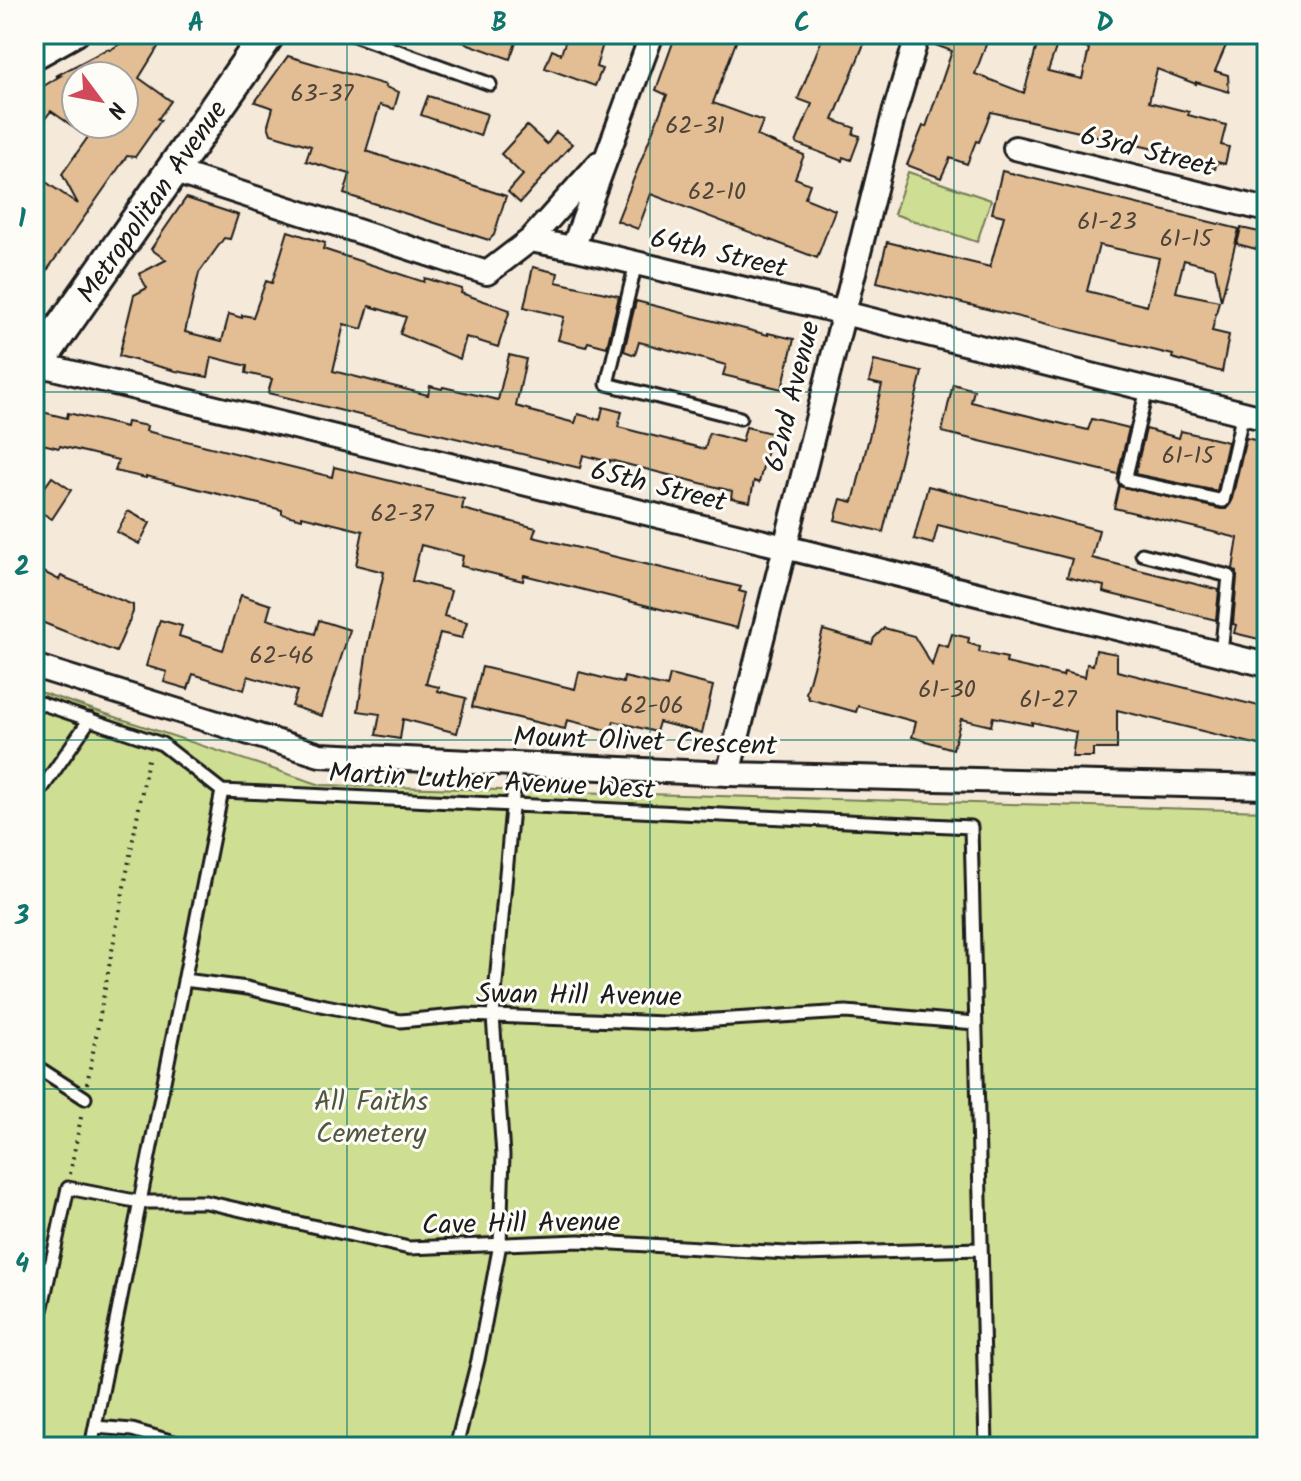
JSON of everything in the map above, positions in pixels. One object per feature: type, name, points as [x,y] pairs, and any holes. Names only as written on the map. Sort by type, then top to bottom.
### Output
[{"type":"main road","name":"Metropolitan Avenue","points":[[36,366],[172,171],[259,37]]},
{"type":"street","points":[[34,58],[77,34]]},
{"type":"street","points":[[573,248],[652,34]]},
{"type":"street","name":"62nd Avenue","points":[[728,774],[893,117],[918,34]]},
{"type":"street","name":"63rd Street","points":[[1015,148],[1267,210]]},
{"type":"street","points":[[172,171],[487,273],[530,240],[608,154]]},
{"type":"street","name":"64th Street","points":[[530,240],[843,313],[1267,419]]},
{"type":"street","name":"65th Street","points":[[36,366],[1267,665]]},
{"type":"street","name":"Mount Olivet Crescent","points":[[34,666],[320,755],[728,774],[1267,787]]},
{"type":"lane","points":[[351,34],[490,84]]},
{"type":"lane","points":[[636,263],[607,384],[740,418]]},
{"type":"lane","points":[[1147,389],[1125,480],[1223,501],[1243,413]]},
{"type":"lane","points":[[1142,554],[1229,576],[1221,654]]},
{"type":"lane","points":[[34,701],[162,744],[222,791],[91,1447]]},
{"type":"lane","points":[[34,800],[90,719]]},
{"type":"lane","points":[[456,1447],[478,1360],[500,1244],[503,1155],[493,1016],[516,764]]},
{"type":"lane","name":"Martin Luther Avenue West","points":[[222,791],[971,827],[975,1023]]},
{"type":"lane","name":"Swan Hill Avenue","points":[[184,980],[247,988],[400,1021],[467,1015],[665,1023],[846,1012],[975,1023]]},
{"type":"lane","points":[[975,1023],[986,1447]]},
{"type":"lane","points":[[34,1065],[85,1098]]},
{"type":"lane","points":[[34,1343],[68,1188]]},
{"type":"lane","name":"Cave Hill Avenue","points":[[68,1188],[140,1202],[206,1202],[409,1248],[579,1241],[803,1254],[981,1249]]},
{"type":"lane","points":[[34,1261],[49,1272]]},
{"type":"lane","points":[[95,1427],[132,1430],[191,1447]]},
{"type":"path","points":[[68,1188],[152,740]]},
{"type":"green space","points":[[908,172],[991,200],[977,242],[894,214]]},
{"type":"green space","name":"All Faiths Cemetery","points":[[34,690],[321,785],[1267,811],[1267,1447],[34,1447]]},
{"type":"building","points":[[136,34],[166,34],[140,76],[140,60],[86,60]]},
{"type":"building","points":[[447,34],[519,34],[510,59]]},
{"type":"building","points":[[568,34],[606,34],[596,67],[602,69],[595,86],[545,68],[552,50],[561,54]]},
{"type":"building","points":[[676,34],[739,34],[713,103],[763,121],[757,136],[804,155],[795,178],[810,184],[805,198],[835,210],[817,258],[651,194],[638,229],[617,221],[667,95],[656,90]]},
{"type":"building","points":[[824,34],[868,34],[833,120],[855,128],[853,134],[860,136],[851,160],[843,157],[842,161],[796,143],[812,104],[798,99]]},
{"type":"building","points":[[932,34],[990,34],[975,74],[1024,93],[1040,34],[1231,34],[1215,71],[1228,75],[1229,92],[1196,84],[1157,69],[1149,102],[1226,125],[1221,145],[1229,147],[1225,164],[1217,162],[1215,169],[1163,151],[991,112],[967,164],[950,158],[941,178],[907,165],[923,126],[926,127],[952,51],[930,43]],"holes":[[[1059,39],[1089,49],[1082,79],[1048,71]]]},
{"type":"building","points":[[288,56],[386,85],[399,92],[394,109],[380,105],[366,151],[506,196],[494,235],[489,240],[344,194],[350,174],[306,161],[311,146],[271,134],[268,125],[273,108],[255,102]]},
{"type":"building","points":[[60,76],[60,117],[51,111],[34,133],[34,92]]},
{"type":"building","points":[[140,79],[171,101],[135,157],[127,156],[34,289],[34,174],[78,204],[62,174],[86,140],[140,140]]},
{"type":"building","points":[[428,96],[487,114],[480,136],[421,115]]},
{"type":"building","points":[[527,126],[547,144],[556,132],[572,144],[520,203],[508,192],[523,175],[501,154]]},
{"type":"building","points":[[1002,171],[1239,229],[1221,301],[1215,268],[1184,260],[1176,292],[1219,301],[1212,331],[1229,335],[1222,372],[1172,358],[1173,355],[877,282],[887,242],[990,267],[1004,216],[992,213]],"holes":[[[1099,245],[1159,258],[1147,306],[1087,291]]]},
{"type":"building","points":[[186,198],[238,215],[230,239],[224,238],[199,273],[185,332],[222,341],[229,314],[253,317],[266,281],[272,283],[288,231],[325,243],[323,249],[424,282],[425,278],[462,289],[461,293],[510,310],[498,347],[466,337],[460,359],[400,334],[406,317],[369,306],[362,329],[344,324],[333,371],[428,395],[430,386],[498,400],[509,355],[526,359],[516,406],[530,411],[575,423],[578,414],[600,420],[603,407],[622,412],[618,427],[705,449],[709,433],[742,442],[746,427],[771,433],[759,483],[754,481],[750,502],[731,498],[732,491],[610,460],[583,455],[580,468],[268,393],[272,379],[246,373],[247,366],[212,357],[208,377],[119,356],[134,295],[147,288],[139,274],[166,260],[151,249]]},
{"type":"building","points":[[1241,228],[1264,233],[1260,250],[1237,244]]},
{"type":"building","points":[[533,267],[558,273],[556,282],[619,296],[607,347],[588,342],[586,347],[558,340],[564,317],[524,307]]},
{"type":"building","points":[[636,301],[794,339],[782,389],[723,375],[726,365],[639,342],[635,355],[624,351]]},
{"type":"building","points":[[874,361],[922,372],[883,532],[835,520],[841,499],[853,502],[882,385],[869,382]]},
{"type":"building","points":[[953,384],[974,390],[971,402],[1088,430],[1092,419],[1129,428],[1118,474],[942,432]]},
{"type":"building","points":[[38,411],[67,418],[68,413],[126,427],[127,422],[147,426],[146,431],[332,477],[334,467],[464,499],[462,509],[536,528],[533,537],[741,587],[739,591],[746,593],[737,628],[524,575],[523,581],[461,566],[463,556],[421,545],[412,581],[451,591],[444,616],[467,622],[462,638],[440,633],[426,684],[439,687],[438,691],[466,698],[457,733],[403,719],[400,739],[376,735],[380,714],[358,711],[368,643],[384,572],[356,565],[363,531],[302,516],[302,519],[263,505],[115,471],[118,460],[34,442]]},
{"type":"building","points":[[1146,429],[1179,438],[1181,431],[1228,442],[1217,491],[1135,474]]},
{"type":"building","points":[[1246,438],[1267,443],[1267,641],[1234,633],[1237,572],[1233,569],[1238,538],[1114,508],[1119,486],[1226,509],[1231,503]]},
{"type":"building","points":[[52,477],[71,490],[52,519],[34,508],[34,486],[42,491]]},
{"type":"building","points":[[928,486],[1099,530],[1092,558],[1219,590],[1216,620],[1103,592],[1104,586],[1067,577],[1072,559],[938,525],[933,544],[914,539]]},
{"type":"building","points":[[128,511],[150,523],[139,544],[117,532]]},
{"type":"building","points":[[34,567],[59,580],[61,576],[133,605],[116,652],[34,619]]},
{"type":"building","points":[[241,595],[271,605],[267,619],[315,634],[319,620],[350,630],[322,716],[292,706],[297,691],[248,676],[244,690],[193,674],[188,689],[164,682],[167,672],[146,666],[160,620],[182,626],[179,636],[223,650]]},
{"type":"building","points":[[884,628],[914,636],[932,665],[938,644],[948,647],[952,634],[969,638],[968,643],[980,647],[979,652],[1007,658],[1006,663],[1063,676],[1064,672],[1085,677],[1087,664],[1093,665],[1096,650],[1117,654],[1117,671],[1267,708],[1267,747],[1117,710],[1117,749],[1093,749],[1093,757],[1072,757],[1076,732],[993,717],[991,726],[961,719],[953,749],[912,737],[916,722],[858,706],[856,712],[809,699],[806,693],[823,630],[872,644]]},
{"type":"building","points":[[482,667],[575,689],[579,672],[623,683],[624,677],[667,687],[670,675],[713,686],[702,733],[659,722],[656,732],[614,721],[611,731],[567,720],[565,729],[472,707]]}]
